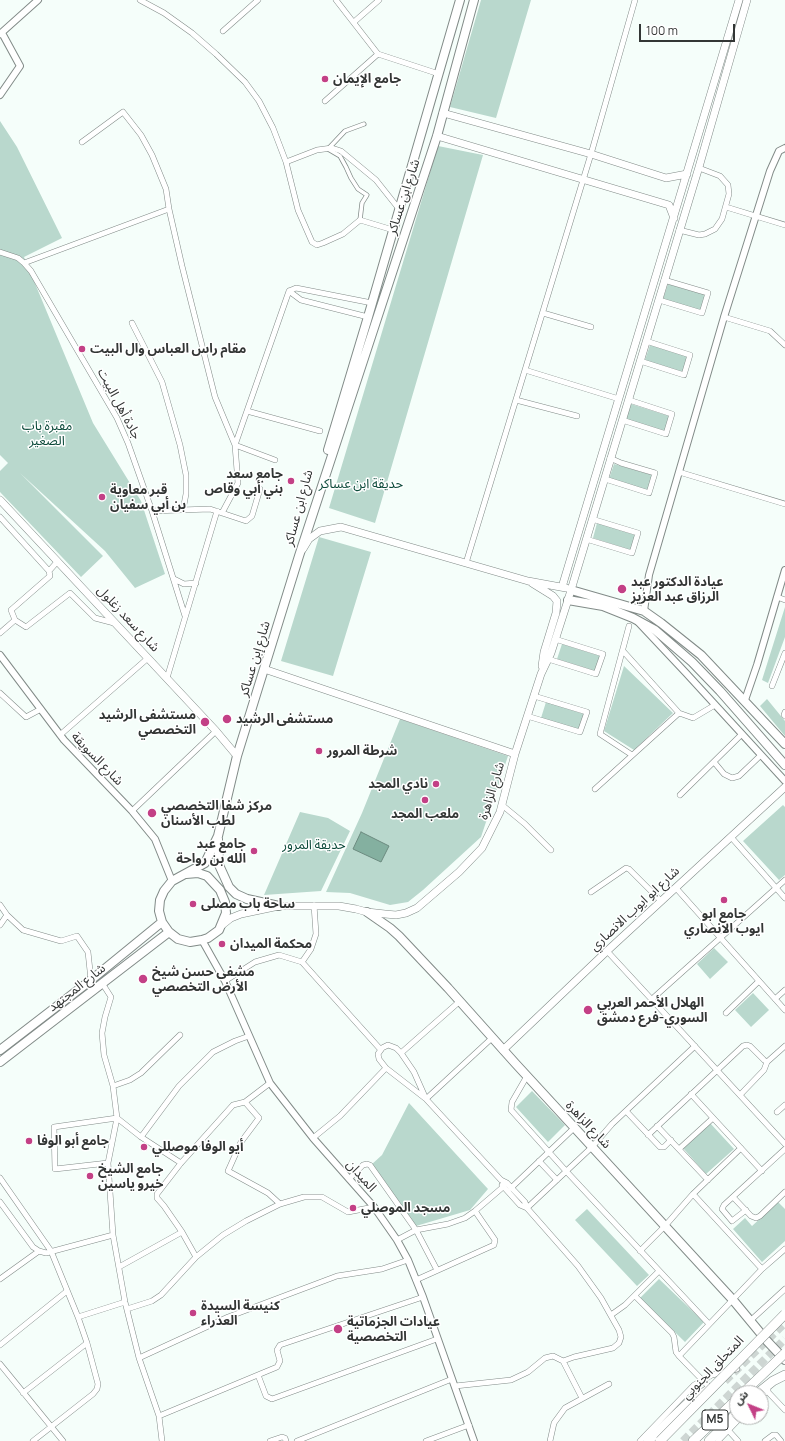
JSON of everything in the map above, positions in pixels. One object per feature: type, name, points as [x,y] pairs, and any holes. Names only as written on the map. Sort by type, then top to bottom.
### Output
[{"type":"highway","name":"المتحلق الجنوبي","points":[[660,1441],[785,1314]]},
{"type":"highway","points":[[751,1385],[785,1353]]},
{"type":"highway","points":[[769,1387],[782,1377]]},
{"type":"highway","points":[[648,1441],[687,1404],[724,1383]]},
{"type":"highway","name":"M5","points":[[693,1441],[729,1407]]},
{"type":"highway","points":[[709,1441],[729,1421]]},
{"type":"main road","name":"شارع ابن عساكر","points":[[299,556],[300,542],[368,318],[460,0]]},
{"type":"main road","name":"شارع ابن عساكر","points":[[299,556],[437,136],[474,0]]},
{"type":"main road","points":[[562,587],[739,0]]},
{"type":"main road","name":"شارع الزاهرة","points":[[540,674],[548,658],[568,600],[699,168],[747,0]]},
{"type":"main road","points":[[444,113],[591,154],[666,178],[687,174]]},
{"type":"main road","points":[[437,136],[669,205],[674,218]]},
{"type":"main road","name":"شارع سعد زغلول","points":[[0,500],[167,678],[237,756]]},
{"type":"main road","points":[[299,556],[309,539],[316,533],[324,529],[341,527],[528,581],[562,587],[644,611],[701,655],[785,744]]},
{"type":"main road","name":"شارع إبن عساكر","points":[[186,874],[205,863],[218,836],[237,756],[299,556]]},
{"type":"main road","name":"شارع الزاهرة","points":[[221,926],[231,918],[241,914],[279,906],[339,906],[367,912],[396,915],[406,913],[417,908],[459,872],[482,848],[492,830],[502,805],[515,754],[534,696],[544,652],[556,613],[557,601],[553,596],[528,581]]},
{"type":"main road","points":[[568,600],[603,606],[634,618],[655,630],[692,662],[720,691],[785,765]]},
{"type":"main road","points":[[264,669],[515,754]]},
{"type":"main road","name":"شارع ابو ايوب الانصاري","points":[[503,1050],[607,951],[785,787]]},
{"type":"main road","points":[[218,836],[219,865],[229,887],[236,894],[247,899],[279,906]]},
{"type":"main road","points":[[198,873],[207,876],[220,890],[225,902],[226,913],[221,926],[214,934],[202,940],[190,942],[178,939],[169,932],[162,922],[159,911],[160,900],[164,891],[172,881],[186,874],[198,873]]},
{"type":"main road","name":"شارع الزاهرة","points":[[367,912],[399,936],[460,1001],[574,1128],[733,1300],[785,1360]]},
{"type":"main road","name":"شارع المجتهد","points":[[0,1050],[91,980],[162,922]]},
{"type":"main road","name":"شارع المجتهد","points":[[0,1062],[169,932]]},
{"type":"street","points":[[0,95],[20,66],[1,33],[38,0]]},
{"type":"street","points":[[140,0],[164,13],[192,33],[245,82],[259,101],[274,128],[286,162],[298,210],[312,242],[317,245],[343,234],[360,220],[362,203],[367,195],[358,188],[351,178],[340,156],[328,149]]},
{"type":"street","points":[[222,31],[258,0]]},
{"type":"street","points":[[336,0],[378,54],[439,74]]},
{"type":"street","points":[[354,22],[379,0]]},
{"type":"street","points":[[466,563],[591,154],[635,0]]},
{"type":"street","points":[[325,101],[378,54]]},
{"type":"street","points":[[82,142],[123,112],[141,135],[152,155],[166,188],[169,209],[182,266],[215,397],[235,445],[238,483],[219,512],[185,616],[167,678]]},
{"type":"street","points":[[328,149],[344,132],[364,124]]},
{"type":"street","points":[[286,162],[317,150],[332,148],[341,151],[376,180],[399,209]]},
{"type":"street","points":[[644,611],[649,575],[724,317],[770,171],[779,151],[785,148]]},
{"type":"street","points":[[680,230],[699,234],[710,232],[719,225],[726,207],[729,194],[728,185],[726,182],[720,176],[699,168]]},
{"type":"street","points":[[726,207],[785,225]]},
{"type":"street","points":[[24,263],[169,209]]},
{"type":"street","points":[[360,220],[393,230]]},
{"type":"street","name":"جادة أهل البيت","points":[[0,252],[10,254],[24,263],[31,271],[117,418],[128,443],[152,511],[185,616]]},
{"type":"street","points":[[659,300],[702,313],[708,293],[664,280]]},
{"type":"street","points":[[235,445],[289,291],[296,288],[372,303]]},
{"type":"street","points":[[289,291],[302,300],[368,318]]},
{"type":"street","points":[[543,313],[591,327]]},
{"type":"street","points":[[724,317],[770,331],[785,345]]},
{"type":"street","points":[[132,324],[162,382],[178,438],[186,475],[186,494],[183,510]]},
{"type":"street","points":[[640,361],[684,375],[690,355],[646,341]]},
{"type":"street","points":[[525,370],[619,399]]},
{"type":"street","points":[[516,400],[577,416]]},
{"type":"street","points":[[622,420],[666,434],[672,414],[629,400]]},
{"type":"street","points":[[247,411],[320,431]]},
{"type":"street","points":[[235,445],[275,460]]},
{"type":"street","points":[[605,479],[649,493],[655,473],[621,463],[610,458]]},
{"type":"street","points":[[679,472],[785,504]]},
{"type":"street","points":[[152,511],[203,509],[219,512],[243,520],[250,519],[260,489]]},
{"type":"street","points":[[0,517],[50,571]]},
{"type":"street","points":[[586,539],[632,553],[638,533],[592,519]]},
{"type":"street","points":[[57,562],[50,571],[50,576],[11,610],[14,620],[26,627],[70,593],[95,618],[115,623]]},
{"type":"street","points":[[745,700],[785,570]]},
{"type":"street","points":[[174,579],[184,584],[196,583]]},
{"type":"street","points":[[777,597],[785,600]]},
{"type":"street","points":[[634,618],[785,781]]},
{"type":"street","points":[[0,633],[14,620]]},
{"type":"street","points":[[629,626],[600,734],[632,755]]},
{"type":"street","points":[[548,658],[596,674],[603,654],[555,639]]},
{"type":"street","points":[[623,651],[680,713],[693,718],[715,705]]},
{"type":"street","points":[[772,686],[785,653]]},
{"type":"street","name":"شارع السويقة","points":[[0,655],[60,735],[132,811],[155,839],[172,881]]},
{"type":"street","points":[[60,735],[148,658]]},
{"type":"street","points":[[0,693],[26,717],[41,709]]},
{"type":"street","points":[[527,716],[580,732],[586,712],[534,696]]},
{"type":"street","points":[[595,789],[680,713]]},
{"type":"street","points":[[132,811],[216,731]]},
{"type":"street","points":[[680,795],[742,734]]},
{"type":"street","points":[[714,762],[724,774],[732,778],[739,776],[761,755]]},
{"type":"street","points":[[502,805],[525,824],[550,850]]},
{"type":"street","points":[[731,837],[785,898]]},
{"type":"street","points":[[591,892],[626,868],[629,869],[661,901]]},
{"type":"street","points":[[652,999],[785,880]]},
{"type":"street","points":[[676,888],[785,1010]]},
{"type":"street","points":[[0,905],[7,915],[24,930],[61,941],[77,936],[88,952],[91,980]]},
{"type":"street","points":[[302,962],[311,949],[316,934],[314,906]]},
{"type":"street","points":[[0,925],[7,915]]},
{"type":"street","name":"الميدان","points":[[202,940],[225,981],[270,1083],[313,1138],[374,1207],[397,1240],[408,1260],[423,1297],[474,1441]]},
{"type":"street","points":[[607,951],[785,1144]]},
{"type":"street","points":[[225,981],[255,962],[279,955],[302,962],[381,1050]]},
{"type":"street","points":[[726,1012],[759,981]]},
{"type":"street","points":[[102,983],[111,997],[104,1017],[102,1033],[104,1055],[113,1086],[117,1118],[108,1163],[113,1235],[125,1302],[139,1358],[159,1416],[162,1441]]},
{"type":"street","points":[[775,999],[785,990]]},
{"type":"street","points":[[401,1053],[460,1001]]},
{"type":"street","points":[[113,1086],[141,1074],[180,1035]]},
{"type":"street","points":[[141,1137],[179,1086],[213,1052],[249,1036]]},
{"type":"street","points":[[426,1099],[492,1038]]},
{"type":"street","points":[[426,1099],[414,1072],[401,1053],[396,1048],[388,1045],[381,1050],[378,1054],[379,1059],[386,1068],[426,1099],[501,1180],[507,1183],[525,1202],[527,1208],[578,1266],[611,1315],[621,1337],[617,1346],[563,1361]]},
{"type":"street","points":[[527,1208],[592,1147],[695,1046]]},
{"type":"street","points":[[648,1135],[743,1046],[750,1046],[767,1062]]},
{"type":"street","points":[[740,1095],[764,1070],[767,1062],[785,1046]]},
{"type":"street","points":[[313,1138],[340,1116],[386,1068]]},
{"type":"street","points":[[527,1076],[510,1108],[566,1171],[709,1324]]},
{"type":"street","points":[[196,1257],[182,1232],[157,1198],[157,1194],[181,1163],[233,1105],[245,1102],[270,1083]]},
{"type":"street","points":[[691,1094],[762,1171]]},
{"type":"street","points":[[245,1102],[259,1118],[241,1142],[228,1171],[268,1193],[280,1204]]},
{"type":"street","points":[[778,1112],[785,1105]]},
{"type":"street","points":[[626,1112],[660,1147],[664,1147],[670,1140]]},
{"type":"street","points":[[108,1163],[55,1168],[54,1127],[117,1118],[141,1137],[181,1163]]},
{"type":"street","points":[[679,1149],[713,1118]]},
{"type":"street","points":[[657,1126],[708,1180]]},
{"type":"street","points":[[511,1188],[574,1128]]},
{"type":"street","points":[[640,1250],[665,1226],[693,1194],[741,1148]]},
{"type":"street","points":[[746,1210],[733,1221],[723,1212],[723,1206],[785,1149]]},
{"type":"street","points":[[540,1161],[557,1180]]},
{"type":"street","points":[[349,1179],[363,1165],[370,1165],[416,1230],[438,1270]]},
{"type":"street","points":[[0,1178],[51,1251],[78,1317],[98,1384],[97,1389],[33,1441]]},
{"type":"street","points":[[501,1180],[503,1187],[520,1205],[527,1208]]},
{"type":"street","points":[[397,1240],[416,1230],[448,1224],[465,1218],[503,1187]]},
{"type":"street","points":[[734,1197],[753,1217],[758,1217],[785,1193]]},
{"type":"street","points":[[693,1194],[762,1269]]},
{"type":"street","points":[[127,1309],[152,1301],[161,1295],[196,1257],[223,1235],[246,1221],[280,1204],[304,1197],[322,1197],[348,1212],[374,1207]]},
{"type":"street","points":[[0,1202],[33,1247],[38,1251],[46,1253],[113,1235]]},
{"type":"street","points":[[416,1280],[494,1246],[495,1240],[475,1211]]},
{"type":"street","points":[[119,1267],[182,1232]]},
{"type":"street","points":[[679,1356],[762,1269],[785,1249]]},
{"type":"street","points":[[0,1279],[38,1251]]},
{"type":"street","points":[[139,1358],[228,1317],[337,1276],[382,1269],[408,1260]]},
{"type":"street","points":[[611,1315],[635,1296],[659,1271]]},
{"type":"street","points":[[750,1321],[785,1290]]},
{"type":"street","points":[[0,1345],[67,1291]]},
{"type":"street","points":[[635,1296],[672,1333],[676,1352],[712,1390]]},
{"type":"street","points":[[159,1416],[279,1365],[280,1361],[277,1350],[280,1345],[423,1297]]},
{"type":"street","points":[[78,1317],[125,1302]]},
{"type":"street","points":[[258,1375],[266,1396],[272,1399],[437,1339]]},
{"type":"street","points":[[23,1393],[87,1343]]},
{"type":"street","points":[[455,1386],[511,1380],[528,1372],[549,1356],[557,1357],[563,1361],[582,1398]]},
{"type":"street","points":[[0,1364],[62,1441]]},
{"type":"street","points":[[640,1441],[688,1391],[702,1380],[712,1374],[737,1369]]},
{"type":"street","points":[[297,1441],[452,1379]]},
{"type":"street","points":[[550,1441],[554,1423],[561,1412],[570,1404],[609,1384]]},
{"type":"street","points":[[769,1397],[785,1410]]},
{"type":"street","points":[[426,1441],[469,1424]]},
{"type":"street","points":[[722,1440],[728,1430],[733,1425]]},
{"type":"street","points":[[728,1430],[738,1441]]},
{"type":"street","points":[[765,1441],[773,1435],[777,1436],[781,1441]]},
{"type":"street","points":[[270,1441],[282,1437],[285,1438],[286,1441]]},
{"type":"green space","points":[[481,0],[531,0],[496,118],[450,107]]},
{"type":"green space","name":"مقبرة باب الصغير","points":[[0,121],[17,147],[62,238],[24,257],[93,423],[141,501],[165,574],[135,588],[105,551],[20,473],[103,556],[81,577],[0,492],[0,471],[8,463],[0,455]]},
{"type":"green space","name":"حديقة ابن عساكر","points":[[438,146],[483,155],[375,523],[329,508]]},
{"type":"green space","points":[[668,284],[706,295],[701,311],[663,299]]},
{"type":"green space","points":[[650,345],[688,357],[683,372],[645,360]]},
{"type":"green space","points":[[631,404],[669,416],[665,431],[626,419]]},
{"type":"green space","points":[[614,464],[652,475],[647,491],[609,479]]},
{"type":"green space","points":[[597,523],[635,535],[631,550],[593,538]]},
{"type":"green space","points":[[319,537],[371,552],[333,676],[281,661]]},
{"type":"green space","points":[[785,607],[785,637],[768,683],[762,680]]},
{"type":"green space","points":[[562,644],[600,656],[595,671],[557,659]]},
{"type":"green space","points":[[624,666],[673,713],[634,750],[604,731]]},
{"type":"green space","points":[[767,699],[785,721],[785,736],[760,706]]},
{"type":"green space","points":[[546,702],[584,714],[579,730],[541,718]]},
{"type":"green space","name":"نادي المجد","points":[[400,719],[508,756],[481,837],[408,902],[390,905],[350,893],[326,892],[362,813]]},
{"type":"green space","points":[[783,805],[785,807],[785,875],[779,880],[743,841]]},
{"type":"green space","name":"حديقة المرور","points":[[300,812],[328,818],[350,831],[321,891],[264,895]]},
{"type":"green space","points":[[714,948],[728,962],[710,979],[697,964]]},
{"type":"green space","points":[[753,993],[769,1010],[751,1027],[735,1010]]},
{"type":"green space","points":[[532,1091],[565,1125],[548,1142],[516,1107]]},
{"type":"green space","points":[[409,1103],[488,1189],[470,1210],[416,1226],[371,1165],[382,1155]]},
{"type":"green space","points":[[710,1123],[734,1149],[706,1174],[683,1148]]},
{"type":"green space","points":[[778,1202],[785,1209],[785,1241],[762,1262],[733,1229],[745,1218],[752,1226]]},
{"type":"green space","points":[[587,1209],[649,1275],[637,1286],[575,1220]]},
{"type":"green space","points":[[659,1279],[704,1322],[685,1342],[640,1298]]},
{"type":"shaded area","points":[[361,832],[389,846],[381,862],[353,849]]},
{"type":"tunnel","points":[[725,1381],[785,1323]]},
{"type":"tunnel","points":[[683,1441],[785,1339]]},
{"type":"place","name":"جامع الإيمان","points":[[325,79]]},
{"type":"place","name":"مقام راس العباس وال البيت","points":[[82,349]]},
{"type":"place","name":"جامع سعد بني أبي وقاص","points":[[291,481]]},
{"type":"place","name":"قبر معاوية بن أبي سفيان","points":[[102,497]]},
{"type":"place","name":"عيادة الدكتور عبد الرزاق عبد العزيز","points":[[622,589]]},
{"type":"place","name":"مستشفى الرشيد","points":[[227,719]]},
{"type":"place","name":"مستشفى الرشيد التخصصي","points":[[205,722]]},
{"type":"place","name":"شرطة المرور","points":[[319,751]]},
{"type":"place","name":"نادي المجد","points":[[436,784]]},
{"type":"place","name":"ملعب المجد","points":[[425,800]]},
{"type":"place","name":"مركز شفا التخصصي لطب الأسنان","points":[[152,813]]},
{"type":"place","name":"جامع عبد الله بن رواحة","points":[[254,851]]},
{"type":"place","name":"جامع ابو ايوب الانصاري","points":[[724,900]]},
{"type":"place","name":"ساحة باب مصلى","points":[[193,904]]},
{"type":"place","name":"محكمة الميدان","points":[[222,944]]},
{"type":"place","name":"مشفى حسن شيخ الأرض التخصصي","points":[[143,979]]},
{"type":"place","name":"الهلال الأحمر العربي السوري-فرع دمشق","points":[[588,1010]]},
{"type":"place","name":"جامع أبو الوفا","points":[[29,1141]]},
{"type":"place","name":"أيو الوفا موصللي","points":[[144,1147]]},
{"type":"place","name":"جامع الشيخ خيرو ياسين","points":[[90,1176]]},
{"type":"place","name":"مسجد الموصلي","points":[[353,1208]]},
{"type":"place","name":"كنيسة السيدة العذراء","points":[[193,1313]]},
{"type":"place","name":"عيادات الجزماتية التخصصية","points":[[338,1329]]}]
